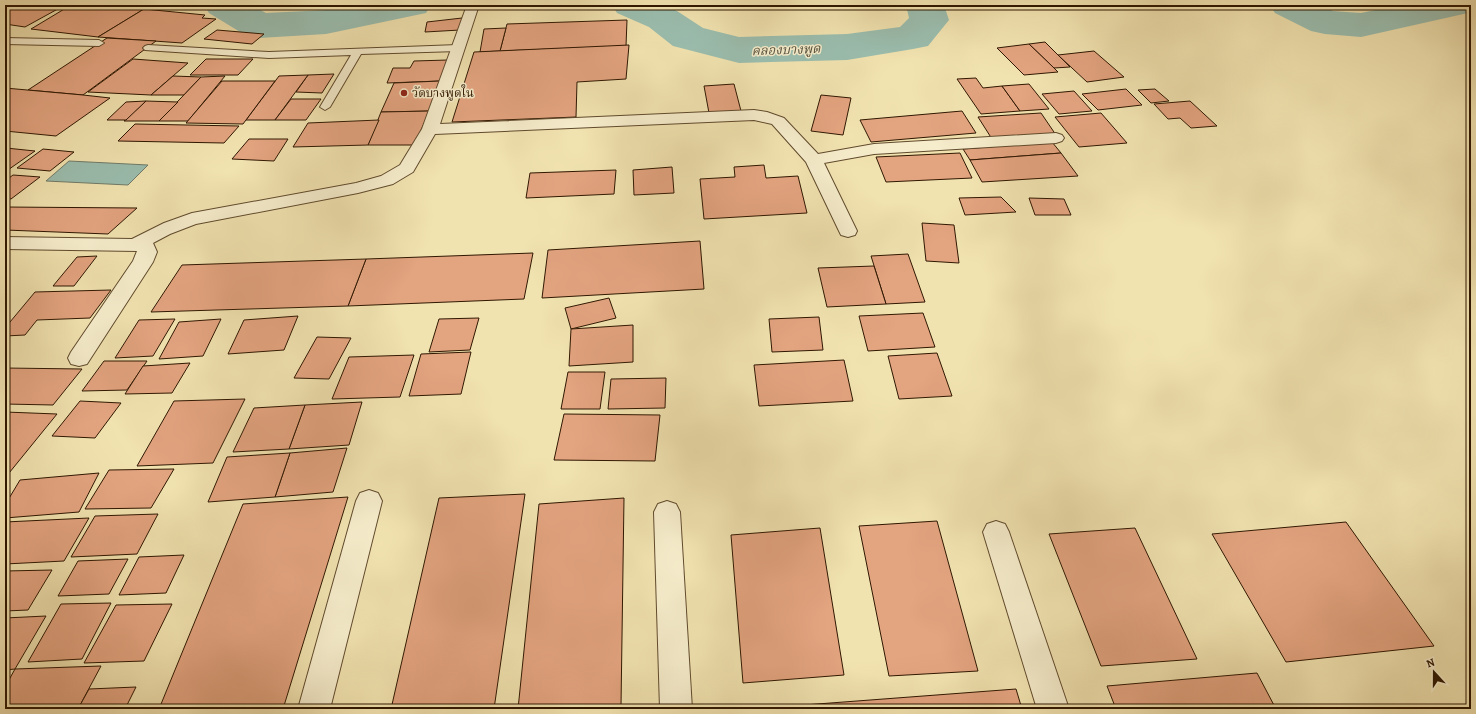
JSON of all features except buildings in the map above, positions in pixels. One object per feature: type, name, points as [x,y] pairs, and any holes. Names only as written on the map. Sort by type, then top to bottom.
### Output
[{"type":"street","points":[[136,245],[169,226],[192,219],[358,188],[387,180],[407,168],[430,129],[474,5]]},
{"type":"street","points":[[430,129],[754,115],[767,117],[778,121],[814,160],[848,231]]},
{"type":"street","points":[[814,160],[874,149],[1056,138]]},
{"type":"street","points":[[5,244],[136,245],[146,247],[147,252],[143,262],[79,358]]},
{"type":"street","points":[[314,709],[369,501]]},
{"type":"street","points":[[667,512],[676,709]]},
{"type":"street","points":[[996,532],[1052,709]]},
{"type":"lane","points":[[5,41],[99,43]]},
{"type":"lane","points":[[148,48],[269,55],[458,48]]},
{"type":"lane","points":[[325,107],[358,52]]},
{"type":"shaded area","points":[[69,161],[148,165],[128,185],[46,181]]},
{"type":"waterway","name":"คลองบางพูด","points":[[223,5],[259,26],[326,22],[412,5]]},
{"type":"waterway","name":"คลองบางพูด","points":[[631,5],[663,19],[688,37],[739,50],[847,47],[913,37],[929,20],[925,5]]},
{"type":"waterway","name":"คลองบางพูด","points":[[1289,5],[1325,22],[1361,25],[1454,5]]},
{"type":"place","name":"วัดบางพูดใน","points":[[404,93]]}]
